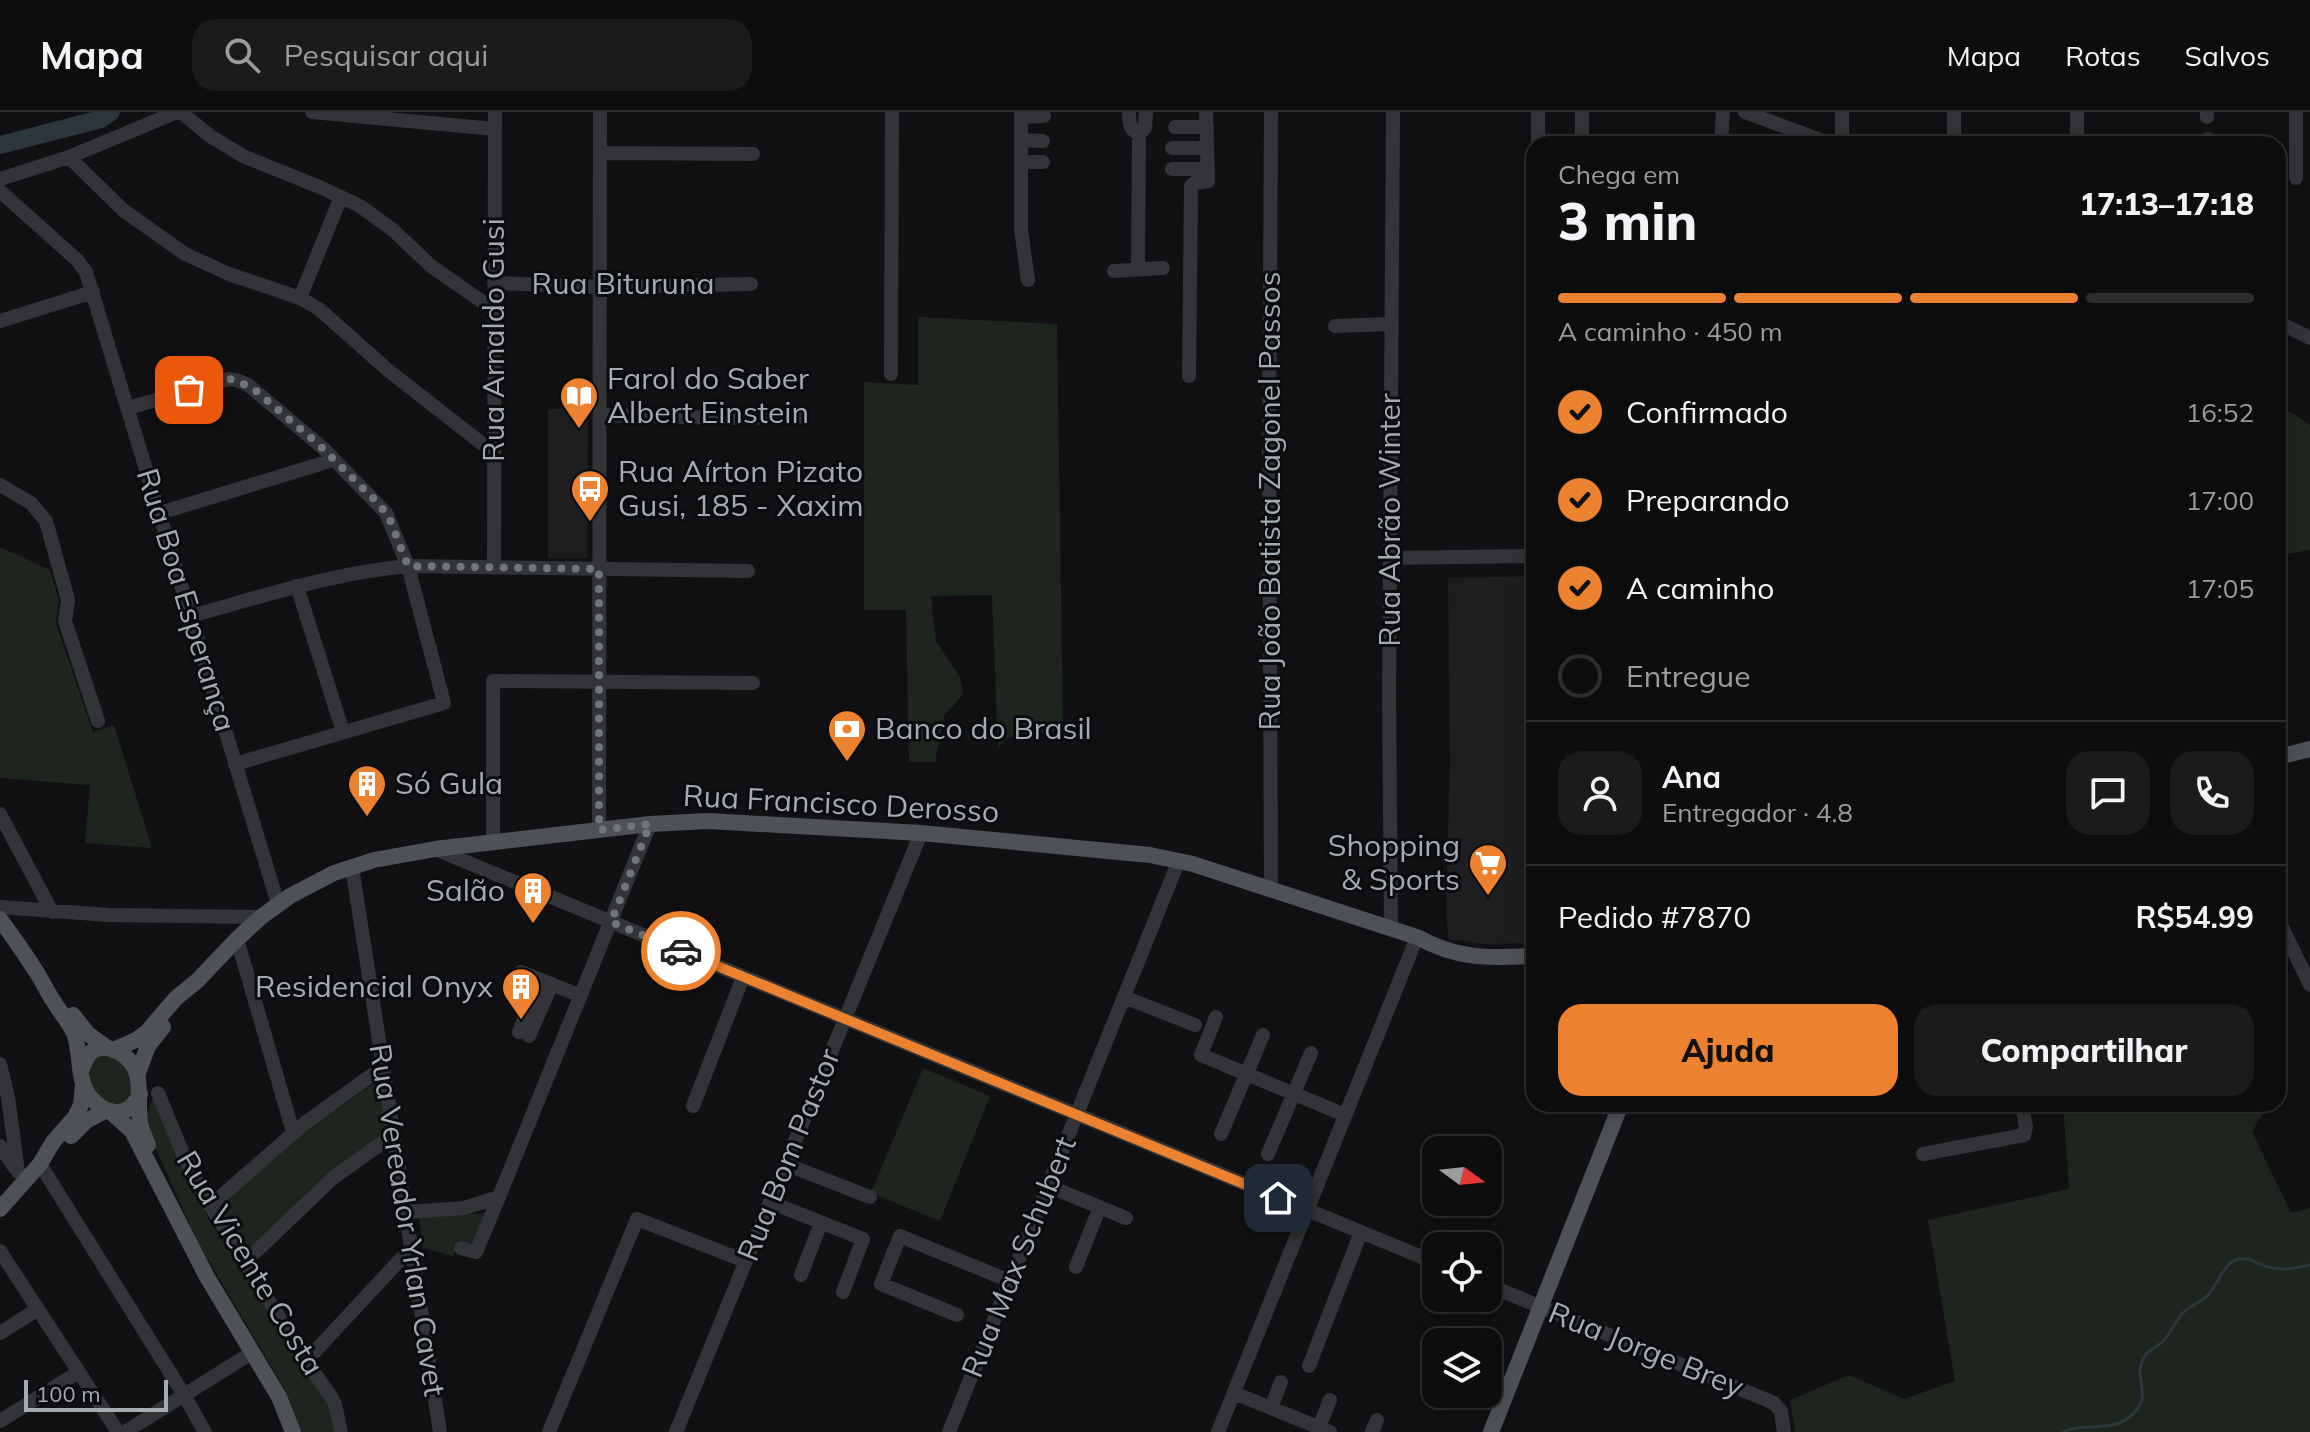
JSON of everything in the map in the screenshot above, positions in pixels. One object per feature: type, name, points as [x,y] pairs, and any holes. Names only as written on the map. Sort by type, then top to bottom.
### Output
[{"type":"main road","points":[[2286,755],[2310,749]]},
{"type":"main road","name":"Rua Francisco Derosso","points":[[109,1048],[142,1036],[176,998],[261,917],[318,881],[391,856],[650,824],[708,821],[921,833],[1150,855],[1179,860],[1271,889],[1417,937],[1461,955],[1489,958],[1526,956]]},
{"type":"main road","points":[[0,919],[75,1036],[82,1078],[91,1098],[132,1131],[207,1277],[279,1397],[293,1432]]},
{"type":"main road","name":"Rua Francisco Derosso","points":[[1417,937],[1477,948],[1526,947]]},
{"type":"main road","points":[[36,971],[59,995],[88,1034],[123,1055],[138,1073],[142,1128],[176,1217]]},
{"type":"main road","name":"Rua Francisco Derosso","points":[[138,1073],[148,1046],[182,1005],[197,981]]},
{"type":"main road","points":[[40,1164],[78,1110],[85,1060],[91,1052],[109,1048]]},
{"type":"main road","points":[[0,1209],[21,1176],[61,1147],[82,1124],[109,1111],[129,1109],[140,1094]]},
{"type":"main road","points":[[1491,1432],[1618,1112]]},
{"type":"street","points":[[0,179],[69,157],[179,112]]},
{"type":"street","name":"Rua Bituruna","points":[[179,112],[243,156],[360,206],[393,230],[431,266],[494,310]]},
{"type":"street","points":[[312,112],[495,129]]},
{"type":"street","name":"Rua Arnaldo Gusi","points":[[494,567],[495,112]]},
{"type":"street","points":[[599,830],[600,112]]},
{"type":"street","points":[[891,374],[892,112]]},
{"type":"street","points":[[1129,112],[1129,125],[1139,134]]},
{"type":"street","points":[[1138,269],[1139,134],[1145,128],[1146,112]]},
{"type":"street","name":"Rua João Batista Zagonel Passos","points":[[1271,112],[1271,889]]},
{"type":"street","name":"Rua Abrão Winter","points":[[1391,928],[1393,112]]},
{"type":"street","points":[[1538,112],[1538,136]]},
{"type":"street","points":[[1582,112],[1582,136]]},
{"type":"street","points":[[1722,136],[1723,112]]},
{"type":"street","points":[[1745,112],[1810,136]]},
{"type":"street","points":[[1842,112],[1842,136]]},
{"type":"street","points":[[1954,112],[1954,136]]},
{"type":"street","points":[[2077,112],[2077,136]]},
{"type":"street","points":[[2296,112],[2296,178]]},
{"type":"street","points":[[1028,280],[1021,229],[1021,114],[1044,116]]},
{"type":"street","points":[[1175,127],[1207,119],[1207,183],[1191,186],[1189,376]]},
{"type":"street","points":[[1021,140],[1043,141]]},
{"type":"street","points":[[1172,148],[1207,148]]},
{"type":"street","points":[[600,153],[753,154]]},
{"type":"street","points":[[69,157],[123,210],[185,254],[229,274],[300,298],[319,309],[389,371],[494,453]]},
{"type":"street","points":[[1021,162],[1043,162]]},
{"type":"street","points":[[1172,169],[1208,169]]},
{"type":"street","name":"Rua Boa Esperança","points":[[0,191],[77,260],[86,272],[278,904]]},
{"type":"street","points":[[300,298],[341,197]]},
{"type":"street","points":[[1114,271],[1163,268]]},
{"type":"street","name":"Rua Bituruna","points":[[494,283],[600,287],[751,284]]},
{"type":"street","points":[[0,321],[93,292]]},
{"type":"street","points":[[1335,326],[1391,324]]},
{"type":"street","points":[[2286,326],[2310,338]]},
{"type":"street","points":[[128,408],[220,381],[236,380],[255,390],[318,444],[386,513],[408,566],[444,703],[235,764]]},
{"type":"street","points":[[600,415],[803,417]]},
{"type":"street","points":[[160,513],[333,460]]},
{"type":"street","points":[[0,485],[31,503],[46,521],[68,600],[65,621],[98,721]]},
{"type":"street","points":[[1390,558],[1526,556]]},
{"type":"street","points":[[191,616],[353,573],[408,566],[748,571]]},
{"type":"street","points":[[297,586],[343,732]]},
{"type":"street","points":[[493,842],[493,681],[753,683]]},
{"type":"street","points":[[0,814],[52,912]]},
{"type":"street","points":[[461,1248],[476,1252],[650,824]]},
{"type":"street","name":"Rua Bom Pastor","points":[[676,1432],[921,833]]},
{"type":"street","points":[[435,849],[1422,1257]]},
{"type":"street","name":"Rua Max Schubert","points":[[949,1432],[1179,860]]},
{"type":"street","name":"Rua Vereador Yrlan Cavet","points":[[352,867],[440,1432]]},
{"type":"street","points":[[0,907],[160,917],[261,917]]},
{"type":"street","points":[[2286,936],[2310,985]]},
{"type":"street","points":[[1218,1432],[1417,937]]},
{"type":"street","points":[[237,939],[293,1132]]},
{"type":"street","points":[[521,972],[581,996]]},
{"type":"street","points":[[693,1106],[743,977]]},
{"type":"street","points":[[524,1034],[546,982]]},
{"type":"street","points":[[1124,997],[1195,1025]]},
{"type":"street","points":[[1216,1017],[1201,1055],[1345,1115]]},
{"type":"street","points":[[1221,1134],[1263,1035]]},
{"type":"street","points":[[1268,1154],[1311,1053]]},
{"type":"street","points":[[0,1064],[21,1176]]},
{"type":"street","points":[[210,1206],[293,1132],[383,1067]]},
{"type":"street","name":"Rua Vicente Costa","points":[[158,1093],[183,1154],[210,1206],[335,1404],[341,1432]]},
{"type":"street","points":[[1923,1154],[2024,1135],[2023,1112]]},
{"type":"street","points":[[245,1262],[333,1178],[393,1135]]},
{"type":"street","points":[[0,1146],[21,1176]]},
{"type":"street","points":[[40,1164],[205,1432]]},
{"type":"street","points":[[785,1164],[870,1197]]},
{"type":"street","points":[[1048,1186],[1126,1218]]},
{"type":"street","points":[[406,1212],[464,1208],[499,1197]]},
{"type":"street","points":[[770,1202],[863,1239],[843,1292]]},
{"type":"street","points":[[1076,1267],[1100,1207]]},
{"type":"street","points":[[549,1432],[637,1219],[745,1261]]},
{"type":"street","points":[[801,1275],[821,1223]]},
{"type":"street","points":[[1309,1366],[1361,1232]]},
{"type":"street","points":[[957,1315],[881,1284],[900,1236],[1010,1281]]},
{"type":"street","points":[[306,1361],[411,1248]]},
{"type":"street","points":[[0,1251],[118,1432]]},
{"type":"street","name":"Rua Jorge Brey","points":[[1502,1291],[1774,1403],[1781,1411],[1784,1432]]},
{"type":"street","points":[[0,1333],[38,1309]]},
{"type":"street","points":[[125,1432],[253,1352]]},
{"type":"street","points":[[0,1421],[79,1372]]},
{"type":"street","points":[[1271,1408],[1281,1382]]},
{"type":"street","points":[[1234,1393],[1325,1430],[1330,1400]]},
{"type":"shaded area","points":[[918,317],[1057,324],[1063,730],[1007,738],[998,748],[992,595],[931,596],[936,641],[960,677],[963,694],[944,716],[935,762],[909,762],[906,610],[864,610],[864,382],[918,385]]},
{"type":"shaded area","points":[[548,409],[588,409],[587,558],[548,558]]},
{"type":"shaded area","points":[[2286,412],[2310,425],[2310,550],[2286,554]]},
{"type":"shaded area","points":[[0,547],[50,570],[59,601],[56,623],[93,732],[114,725],[152,848],[85,843],[90,785],[0,778]]},
{"type":"shaded area","points":[[1526,576],[1526,943],[1484,944],[1448,939],[1448,578]]},
{"type":"shaded area","points":[[105,1054],[129,1066],[133,1097],[116,1107],[94,1095],[86,1067],[91,1059]]},
{"type":"shaded area","points":[[923,1068],[990,1096],[940,1221],[871,1193]]},
{"type":"shaded area","points":[[382,1078],[390,1130],[246,1255],[215,1207],[297,1136]]},
{"type":"shaded area","points":[[153,1098],[209,1220],[328,1404],[335,1432],[302,1432],[284,1389],[197,1241],[153,1142],[147,1112]]},
{"type":"shaded area","points":[[2064,1112],[2263,1112],[2252,1132],[2291,1213],[2310,1208],[2310,1432],[1795,1432],[1790,1400],[1849,1375],[1904,1399],[1955,1381],[1928,1220],[2069,1189]]},
{"type":"shaded area","points":[[487,1213],[473,1243],[458,1242],[453,1256],[423,1248],[419,1217]]},
{"type":"waterway","points":[[0,145],[101,119],[111,112]]},
{"type":"waterway","points":[[2063,1432],[2120,1423],[2136,1411],[2141,1403],[2140,1367],[2144,1356],[2164,1340],[2185,1311],[2207,1296],[2233,1261],[2246,1259],[2278,1269],[2310,1265]]},
{"type":"way so far","points":[[189,390],[228,379],[247,384],[255,390],[324,449],[380,505],[390,520],[408,566],[599,569],[599,830],[650,824],[611,922],[681,951]]},
{"type":"place","name":"Farol do Saber Albert Einstein","points":[[579,430]]},
{"type":"place","name":"Rua Aírton Pizato Gusi, 185 - Xaxim","points":[[590,523]]},
{"type":"place","name":"Banco do Brasil","points":[[847,763]]},
{"type":"place","name":"Só Gula","points":[[367,818]]},
{"type":"place","name":"Shopping & Sports","points":[[1488,897]]},
{"type":"place","name":"Salão","points":[[533,925]]},
{"type":"place","name":"Residencial Onyx","points":[[521,1021]]},
{"type":"route","points":[[681,951],[1278,1198]]}]
